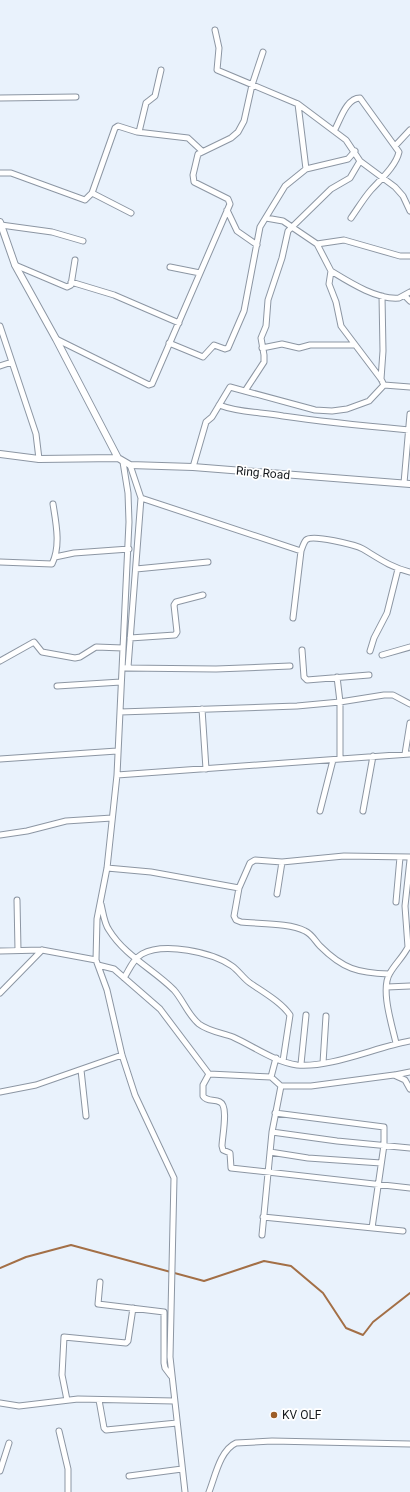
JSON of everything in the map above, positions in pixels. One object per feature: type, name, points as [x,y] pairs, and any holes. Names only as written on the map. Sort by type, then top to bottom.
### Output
[{"type":"street","points":[[215,30],[219,48],[216,68],[298,104],[346,140],[355,151],[360,161],[394,187],[403,196],[410,211]]},
{"type":"street","points":[[56,339],[149,384],[154,382],[227,210],[229,201],[194,182],[196,158],[202,151],[231,138],[238,132],[244,121],[252,84],[263,52]]},
{"type":"street","points":[[138,132],[146,103],[155,96],[160,70]]},
{"type":"street","points":[[0,98],[76,97]]},
{"type":"street","points":[[334,131],[348,104],[358,98],[399,152],[382,179],[371,190],[351,218]]},
{"type":"street","points":[[298,104],[306,169]]},
{"type":"street","points":[[0,173],[11,173],[84,200],[88,199],[92,193],[115,128],[118,126],[138,132],[188,138],[202,151]]},
{"type":"street","points":[[395,146],[410,130]]},
{"type":"street","points":[[170,343],[203,357],[214,345],[225,349],[228,348],[244,311],[260,227],[286,186],[306,169],[348,159],[355,151]]},
{"type":"street","points":[[246,391],[264,362],[261,338],[266,326],[268,300],[282,258],[288,231],[331,189],[350,178],[360,161]]},
{"type":"street","points":[[92,193],[131,213]]},
{"type":"street","points":[[227,210],[237,231],[257,245]]},
{"type":"street","points":[[266,218],[283,221],[317,244],[331,271],[352,284],[382,296],[395,299],[405,296],[410,292]]},
{"type":"street","points":[[83,241],[52,232],[0,224],[15,265],[120,460],[128,493],[129,549],[117,775],[107,868],[97,919],[97,963],[107,990],[122,1055],[135,1095],[170,1168],[176,1186],[170,1357],[185,1492]]},
{"type":"street","points":[[317,244],[344,240],[400,256],[410,256]]},
{"type":"street","points":[[15,265],[67,287],[70,286],[75,260]]},
{"type":"street","points":[[170,267],[200,273]]},
{"type":"street","points":[[331,271],[329,284],[336,302],[339,322],[384,386]]},
{"type":"street","points":[[71,282],[114,295],[179,323]]},
{"type":"street","points":[[381,380],[383,351],[382,296]]},
{"type":"street","points":[[405,296],[410,301]]},
{"type":"street","points":[[0,326],[36,434],[39,459]]},
{"type":"street","points":[[262,348],[282,344],[299,348],[310,345],[354,345]]},
{"type":"street","points":[[0,366],[12,362]]},
{"type":"street","points":[[193,467],[206,422],[212,417],[230,387],[315,410],[332,411],[347,409],[369,401],[384,386],[410,387]]},
{"type":"street","points":[[219,405],[240,411],[314,421],[409,430]]},
{"type":"street","points":[[407,484],[410,414]]},
{"type":"street","points":[[0,454],[39,459],[120,460]]},
{"type":"street","name":"Ring Road","points":[[120,460],[130,465],[193,467],[407,484]]},
{"type":"street","points":[[128,668],[141,498],[130,465]]},
{"type":"street","points":[[141,498],[301,551]]},
{"type":"street","points":[[0,562],[49,565],[53,563],[55,557],[57,527],[53,504]]},
{"type":"street","points":[[293,618],[301,551],[308,539],[324,539],[363,549],[374,558],[410,572]]},
{"type":"street","points":[[55,557],[74,553],[129,549]]},
{"type":"street","points":[[136,569],[208,562]]},
{"type":"street","points":[[370,651],[374,638],[386,613],[398,568]]},
{"type":"street","points":[[130,638],[175,635],[177,632],[174,605],[176,602],[203,596]]},
{"type":"street","points":[[0,661],[34,642],[43,653],[74,658],[80,657],[96,647],[123,648]]},
{"type":"street","points":[[382,655],[410,647]]},
{"type":"street","points":[[302,650],[306,680],[369,675]]},
{"type":"street","points":[[122,668],[216,670],[290,666]]},
{"type":"street","points":[[337,677],[340,702],[340,759]]},
{"type":"street","points":[[57,686],[121,682]]},
{"type":"street","points":[[120,712],[297,706],[388,695],[410,704]]},
{"type":"street","points":[[202,709],[206,769]]},
{"type":"street","points":[[117,775],[407,754],[410,723]]},
{"type":"street","points":[[0,759],[118,751]]},
{"type":"street","points":[[362,811],[373,756]]},
{"type":"street","points":[[320,811],[333,760]]},
{"type":"street","points":[[0,835],[27,831],[66,821],[112,818]]},
{"type":"street","points":[[389,974],[366,973],[348,968],[320,946],[312,936],[303,930],[236,920],[234,916],[239,888],[251,862],[258,860],[282,862],[344,856],[410,858],[405,906],[409,947],[389,974],[387,987],[387,1002],[396,1043]]},
{"type":"street","points":[[396,902],[400,857]]},
{"type":"street","points":[[277,894],[282,862]]},
{"type":"street","points":[[107,868],[151,872],[239,888]]},
{"type":"street","points":[[17,900],[18,950]]},
{"type":"street","points":[[100,902],[109,930],[135,959],[172,988],[181,998],[199,1024],[232,1037],[283,1061],[301,1064],[323,1063],[396,1043],[410,1041]]},
{"type":"street","points":[[124,978],[135,959],[142,954],[165,948],[195,952],[233,966],[243,978],[270,996],[290,1015],[283,1061]]},
{"type":"street","points":[[0,992],[42,950]]},
{"type":"street","points":[[0,951],[42,950],[110,967],[160,1009],[209,1074]]},
{"type":"street","points":[[387,987],[410,986]]},
{"type":"street","points":[[301,1064],[306,1015]]},
{"type":"street","points":[[323,1063],[326,1016]]},
{"type":"street","points":[[0,1092],[36,1085],[122,1055]]},
{"type":"street","points":[[271,1077],[276,1058]]},
{"type":"street","points":[[81,1070],[86,1116]]},
{"type":"street","points":[[209,1074],[271,1077],[281,1086],[312,1086],[410,1072]]},
{"type":"street","points":[[209,1074],[203,1085],[203,1096],[206,1099],[220,1102],[224,1106],[225,1112],[222,1146],[223,1150],[230,1153],[231,1168],[410,1188]]},
{"type":"street","points":[[394,1075],[405,1080],[410,1089]]},
{"type":"street","points":[[262,1235],[272,1132],[281,1086]]},
{"type":"street","points":[[275,1113],[382,1126],[385,1128],[372,1228]]},
{"type":"street","points":[[272,1132],[337,1141],[410,1148]]},
{"type":"street","points":[[270,1152],[308,1158],[381,1162]]},
{"type":"street","points":[[263,1217],[403,1231]]},
{"type":"street","points":[[100,1282],[98,1304],[163,1312],[165,1314],[164,1363],[165,1368],[172,1376]]},
{"type":"street","points":[[67,1400],[62,1375],[64,1337],[126,1343],[128,1341],[133,1308]]},
{"type":"street","points":[[0,1403],[19,1406],[67,1400],[174,1401]]},
{"type":"street","points":[[99,1400],[104,1428],[106,1430],[177,1423]]},
{"type":"street","points":[[59,1431],[68,1469],[68,1492]]},
{"type":"street","points":[[209,1492],[222,1458],[230,1446],[236,1443],[272,1441],[410,1444]]},
{"type":"street","points":[[0,1470],[9,1443]]},
{"type":"street","points":[[129,1476],[182,1469]]},
{"type":"waterway","points":[[0,1268],[26,1257],[71,1245],[204,1281],[264,1261],[291,1266],[323,1293],[346,1328],[363,1335],[373,1322],[410,1293]]},
{"type":"place","name":"KV OLF","points":[[274,1415]]}]
